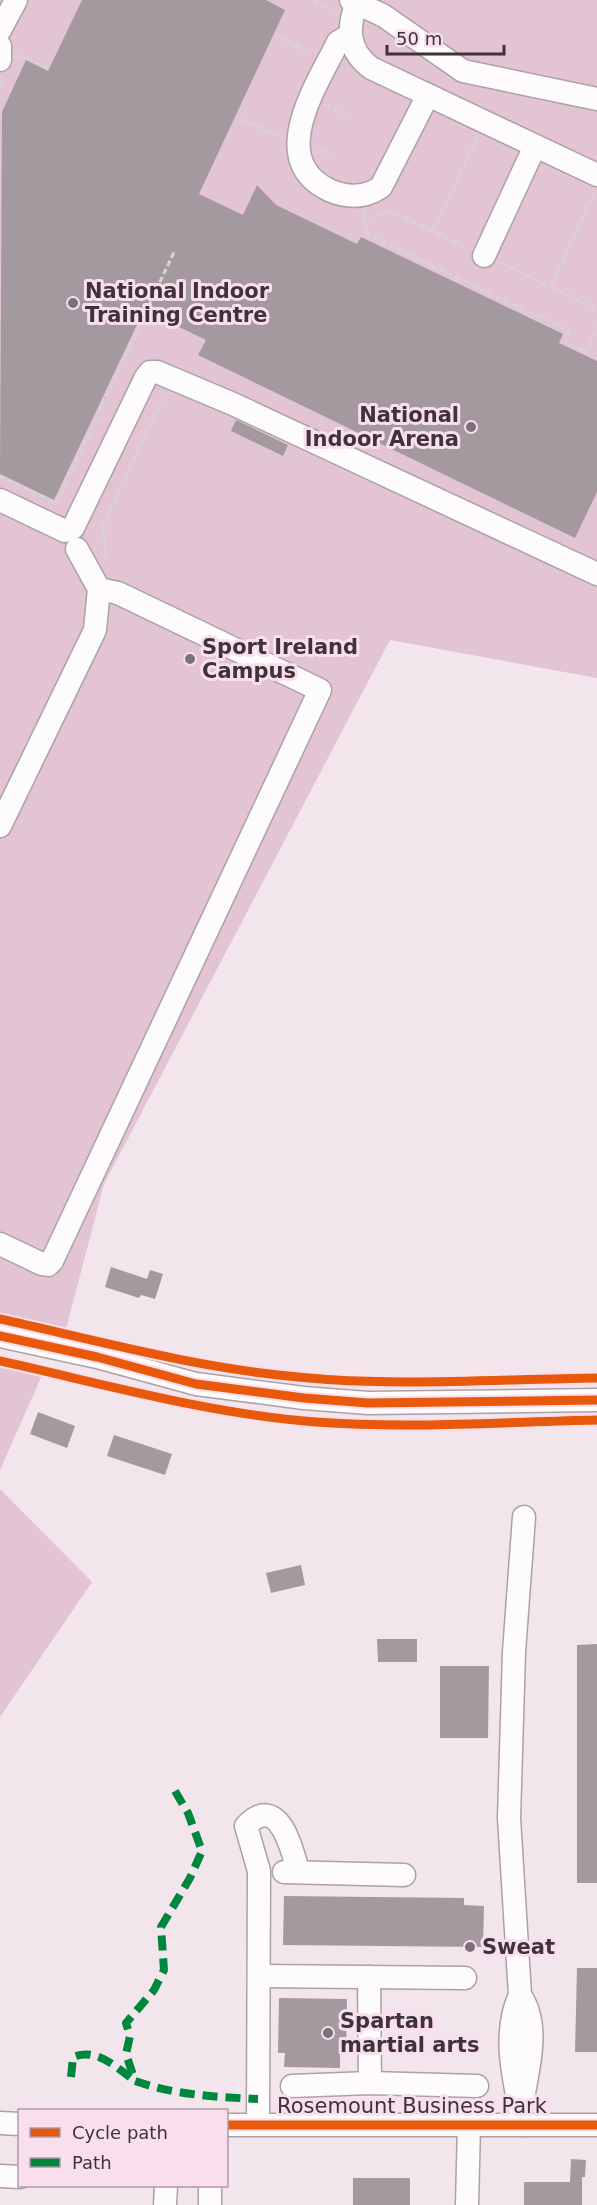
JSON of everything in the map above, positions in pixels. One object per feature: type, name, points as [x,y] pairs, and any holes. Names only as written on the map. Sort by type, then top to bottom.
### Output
[{"type":"street","points":[[0,30],[16,0]]},
{"type":"street","points":[[428,95],[387,180],[370,194],[340,195],[322,186],[307,172],[300,159],[297,142],[301,123],[339,46],[355,1],[384,16],[463,71],[597,99]]},
{"type":"street","points":[[0,46],[0,60]]},
{"type":"street","points":[[339,46],[354,48],[364,62],[484,122],[597,174]]},
{"type":"street","points":[[484,255],[535,146]]},
{"type":"street","points":[[0,500],[65,531],[73,528],[146,377],[150,372],[157,372],[173,377],[597,574]]},
{"type":"street","points":[[0,826],[95,630],[99,589],[77,549]]},
{"type":"street","points":[[0,1244],[42,1264],[48,1265],[52,1262],[321,690],[118,592],[99,589]]},
{"type":"street","points":[[0,1336],[97,1357],[196,1384],[304,1398],[368,1403],[597,1400]]},
{"type":"street","points":[[522,2120],[512,2066],[511,2014],[520,1995],[509,1818],[514,1652],[524,1517]]},
{"type":"street","points":[[258,2123],[259,1871],[246,1826],[253,1818],[265,1815],[274,1818],[284,1829],[291,1872],[404,1875]]},
{"type":"street","points":[[259,1976],[465,1978]]},
{"type":"street","points":[[369,1977],[370,2083]]},
{"type":"street","points":[[292,2086],[370,2083],[477,2086]]},
{"type":"street","name":"Rosemount Business Park","points":[[228,2125],[258,2123],[469,2125],[522,2120],[597,2125]]},
{"type":"street","points":[[0,2123],[18,2124]]},
{"type":"street","name":"Rosemount Business Park","points":[[467,2205],[469,2125]]},
{"type":"street","points":[[0,2176],[18,2177]]},
{"type":"street","points":[[165,2205],[166,2187]]},
{"type":"street","points":[[210,2187],[210,2205]]},
{"type":"path","points":[[278,36],[339,46],[333,12],[313,0]]},
{"type":"path","points":[[311,99],[351,117]]},
{"type":"path","points":[[240,119],[288,141],[297,142]]},
{"type":"path","points":[[433,231],[484,122]]},
{"type":"path","points":[[550,286],[596,188]]},
{"type":"path","points":[[364,223],[370,236],[569,331],[565,342],[585,353],[597,327]]},
{"type":"path","points":[[0,476],[56,503],[174,252]]},
{"type":"path","points":[[99,589],[106,571],[103,524],[173,377]]},
{"type":"shaded area","name":"Sport Ireland Campus","points":[[0,0],[597,0],[597,678],[390,640],[104,1184],[66,1329],[0,1313]]},
{"type":"shaded area","points":[[0,1365],[43,1373],[0,1470]]},
{"type":"shaded area","points":[[0,1489],[92,1582],[0,1717]]},
{"type":"building","points":[[82,0],[266,0],[285,10],[199,194],[243,215],[257,185],[276,205],[357,244],[361,237],[563,334],[559,343],[597,361],[597,492],[575,538],[198,355],[206,340],[144,310],[54,500],[0,474],[2,112],[26,60],[48,71]]},
{"type":"building","points":[[236,420],[288,445],[283,456],[231,431]]},
{"type":"building","points":[[111,1267],[147,1279],[150,1270],[163,1274],[155,1299],[141,1295],[139,1298],[105,1287]]},
{"type":"building","points":[[38,1412],[75,1426],[67,1448],[30,1434]]},
{"type":"building","points":[[114,1435],[172,1454],[165,1475],[107,1456]]},
{"type":"building","points":[[301,1565],[305,1585],[271,1593],[266,1573]]},
{"type":"building","points":[[377,1639],[417,1639],[417,1662],[378,1662]]},
{"type":"building","points":[[597,1644],[597,1883],[577,1883],[577,1645]]},
{"type":"building","points":[[440,1666],[489,1666],[488,1738],[440,1738]]},
{"type":"building","points":[[284,1896],[464,1898],[464,1905],[484,1906],[483,1947],[283,1945]]},
{"type":"building","points":[[577,1968],[597,1968],[597,2052],[575,2052]]},
{"type":"building","points":[[279,1998],[347,1999],[346,2053],[340,2054],[340,2068],[284,2067],[285,2053],[278,2053]]},
{"type":"building","points":[[571,2159],[586,2160],[585,2177],[582,2177],[582,2205],[524,2205],[524,2182],[570,2182]]},
{"type":"building","points":[[353,2178],[410,2178],[410,2205],[353,2205]]},
{"type":"marked path","points":[[175,1791],[188,1813],[202,1851],[190,1878],[161,1927],[164,1970],[154,1990],[126,2023],[130,2036],[126,2054],[135,2081],[180,2092],[258,2099]]},
{"type":"marked path","points":[[71,2077],[73,2057],[90,2055],[106,2060],[135,2081]]},
{"type":"cycle path","points":[[0,1319],[185,1360],[298,1377],[373,1382],[597,1378]]},
{"type":"cycle path","points":[[0,1336],[97,1357],[196,1384],[304,1398],[368,1403],[597,1400]]},
{"type":"cycle path","points":[[0,1361],[197,1405],[316,1422],[421,1425],[597,1420]]},
{"type":"cycle path","points":[[228,2125],[597,2125]]},
{"type":"place","name":"National Indoor Training Centre","points":[[73,303]]},
{"type":"place","name":"National Indoor Arena","points":[[471,427]]},
{"type":"place","name":"Sport Ireland Campus","points":[[190,659]]},
{"type":"place","name":"Sweat","points":[[470,1947]]},
{"type":"place","name":"Spartan martial arts","points":[[328,2033]]}]
